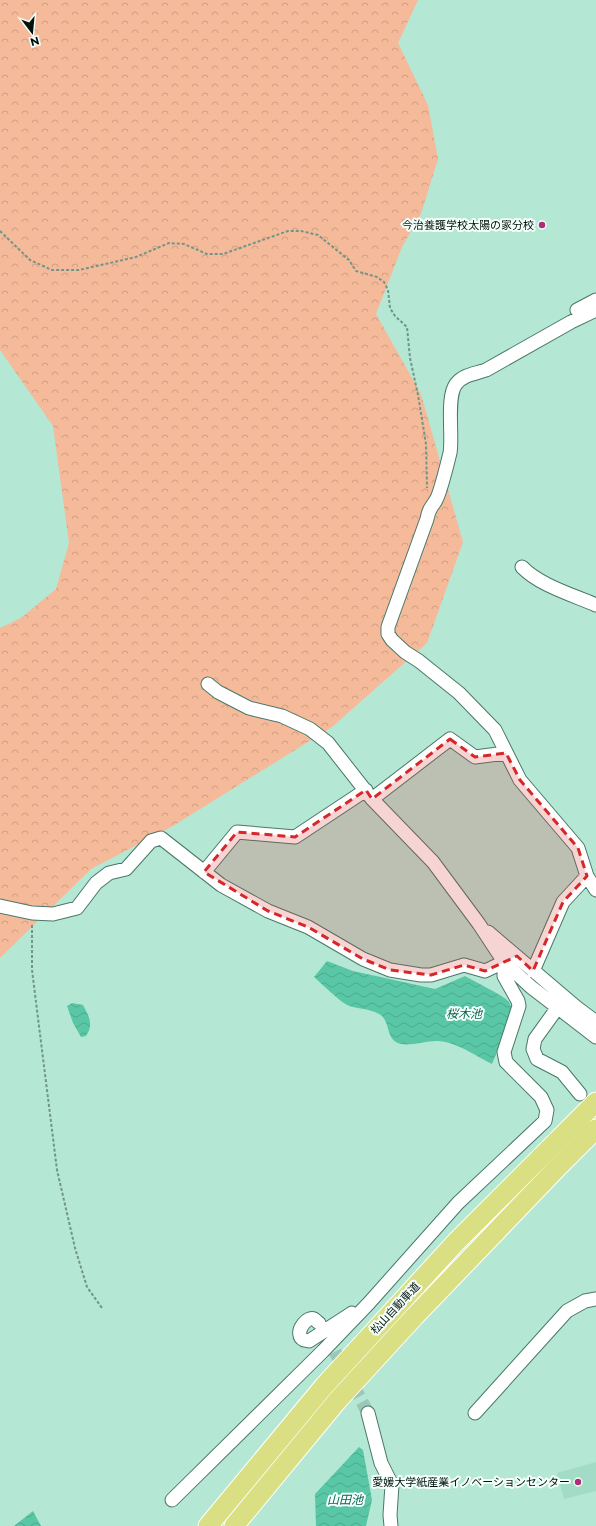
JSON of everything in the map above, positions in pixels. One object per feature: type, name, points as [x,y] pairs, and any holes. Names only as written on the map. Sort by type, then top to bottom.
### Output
[{"type":"highway","name":"松山自動車道","points":[[208,1526],[325,1385],[588,1098]]},
{"type":"highway","name":"松山自動車道","points":[[234,1526],[342,1396],[414,1317],[596,1129]]},
{"type":"highway","points":[[558,1167],[596,1135]]},
{"type":"street","points":[[544,328],[596,300]]},
{"type":"street","points":[[596,310],[571,322],[486,370],[476,374],[468,374],[457,383],[454,388],[450,414],[450,453],[436,500],[429,509],[427,519],[388,627],[388,634],[392,640],[405,652],[419,661],[459,693],[495,730],[520,780],[578,848],[587,876],[596,890]]},
{"type":"street","points":[[522,567],[527,573],[542,582],[596,605]]},
{"type":"street","points":[[208,684],[218,692],[249,708],[282,716],[310,729],[328,743],[369,795],[433,862],[479,924],[504,962],[531,987],[596,1037]]},
{"type":"street","points":[[204,872],[237,832],[295,837],[369,795],[450,739],[476,757],[506,753]]},
{"type":"street","points":[[0,906],[32,914],[53,914],[77,908],[96,883],[109,873],[126,870],[151,842],[161,838],[221,885],[268,911],[308,927],[363,959],[390,970],[421,975],[431,975],[464,965],[485,970],[504,962]]},
{"type":"street","points":[[533,971],[562,902],[587,876]]},
{"type":"street","points":[[479,924],[533,971],[596,1022]]},
{"type":"street","points":[[172,1500],[323,1351],[369,1303],[458,1202],[545,1121],[547,1110],[541,1097],[506,1062],[504,1052],[519,1006],[518,1001],[504,976],[504,962]]},
{"type":"street","points":[[558,1007],[535,1039],[533,1049],[537,1059],[562,1072],[588,1098]]},
{"type":"street","points":[[475,1413],[567,1312],[585,1301],[596,1299]]},
{"type":"street","points":[[319,1323],[313,1318],[310,1318],[305,1322],[300,1330],[300,1336],[304,1340],[310,1341],[369,1303]]},
{"type":"street","points":[[368,1413],[381,1463],[392,1485],[390,1515],[391,1526]]},
{"type":"path","points":[[0,231],[30,260],[52,270],[79,270],[136,257],[169,243],[184,244],[207,254],[223,254],[288,231],[301,231],[318,236],[349,260],[356,271],[377,277],[384,282],[388,290],[390,308],[395,316],[407,327],[411,364],[426,444],[429,509]]},
{"type":"path","points":[[32,914],[32,970],[57,1170],[75,1248],[87,1287],[102,1308]]},
{"type":"highlighted area","points":[[450,739],[475,757],[506,753],[520,780],[578,848],[587,876],[563,902],[533,971],[517,956],[485,971],[464,965],[431,975],[390,970],[363,959],[308,927],[268,911],[204,872],[237,832],[295,837],[366,790],[372,799]]},
{"type":"shaded area","name":"愛媛大学紙産業イノベーションセンター","points":[[596,1462],[596,1491],[564,1499],[557,1473]]},
{"type":"green space","points":[[0,0],[418,0],[398,43],[428,105],[438,159],[421,214],[402,247],[376,314],[421,394],[463,542],[427,643],[332,727],[173,826],[91,869],[0,958],[0,628],[21,618],[56,589],[69,543],[53,426],[0,350]]},
{"type":"water","name":"桜木池","points":[[327,961],[353,971],[435,989],[465,976],[502,996],[510,1004],[512,1010],[511,1018],[492,1064],[472,1053],[443,1041],[410,1044],[400,1044],[396,1042],[391,1036],[385,1020],[379,1014],[347,1005],[314,977]]},
{"type":"water","points":[[72,1003],[83,1005],[90,1020],[90,1028],[86,1036],[81,1037],[73,1023],[67,1006]]},
{"type":"water","name":"山田池","points":[[359,1447],[363,1450],[372,1500],[366,1526],[316,1526],[315,1494]]},
{"type":"water","points":[[33,1511],[41,1526],[14,1526]]},
{"type":"tunnel","points":[[326,1335],[368,1413]]},
{"type":"place","name":"今治養護学校太陽の家分校","points":[[542,225]]},
{"type":"place","name":"愛媛大学紙産業イノベーションセンター","points":[[578,1482]]}]
